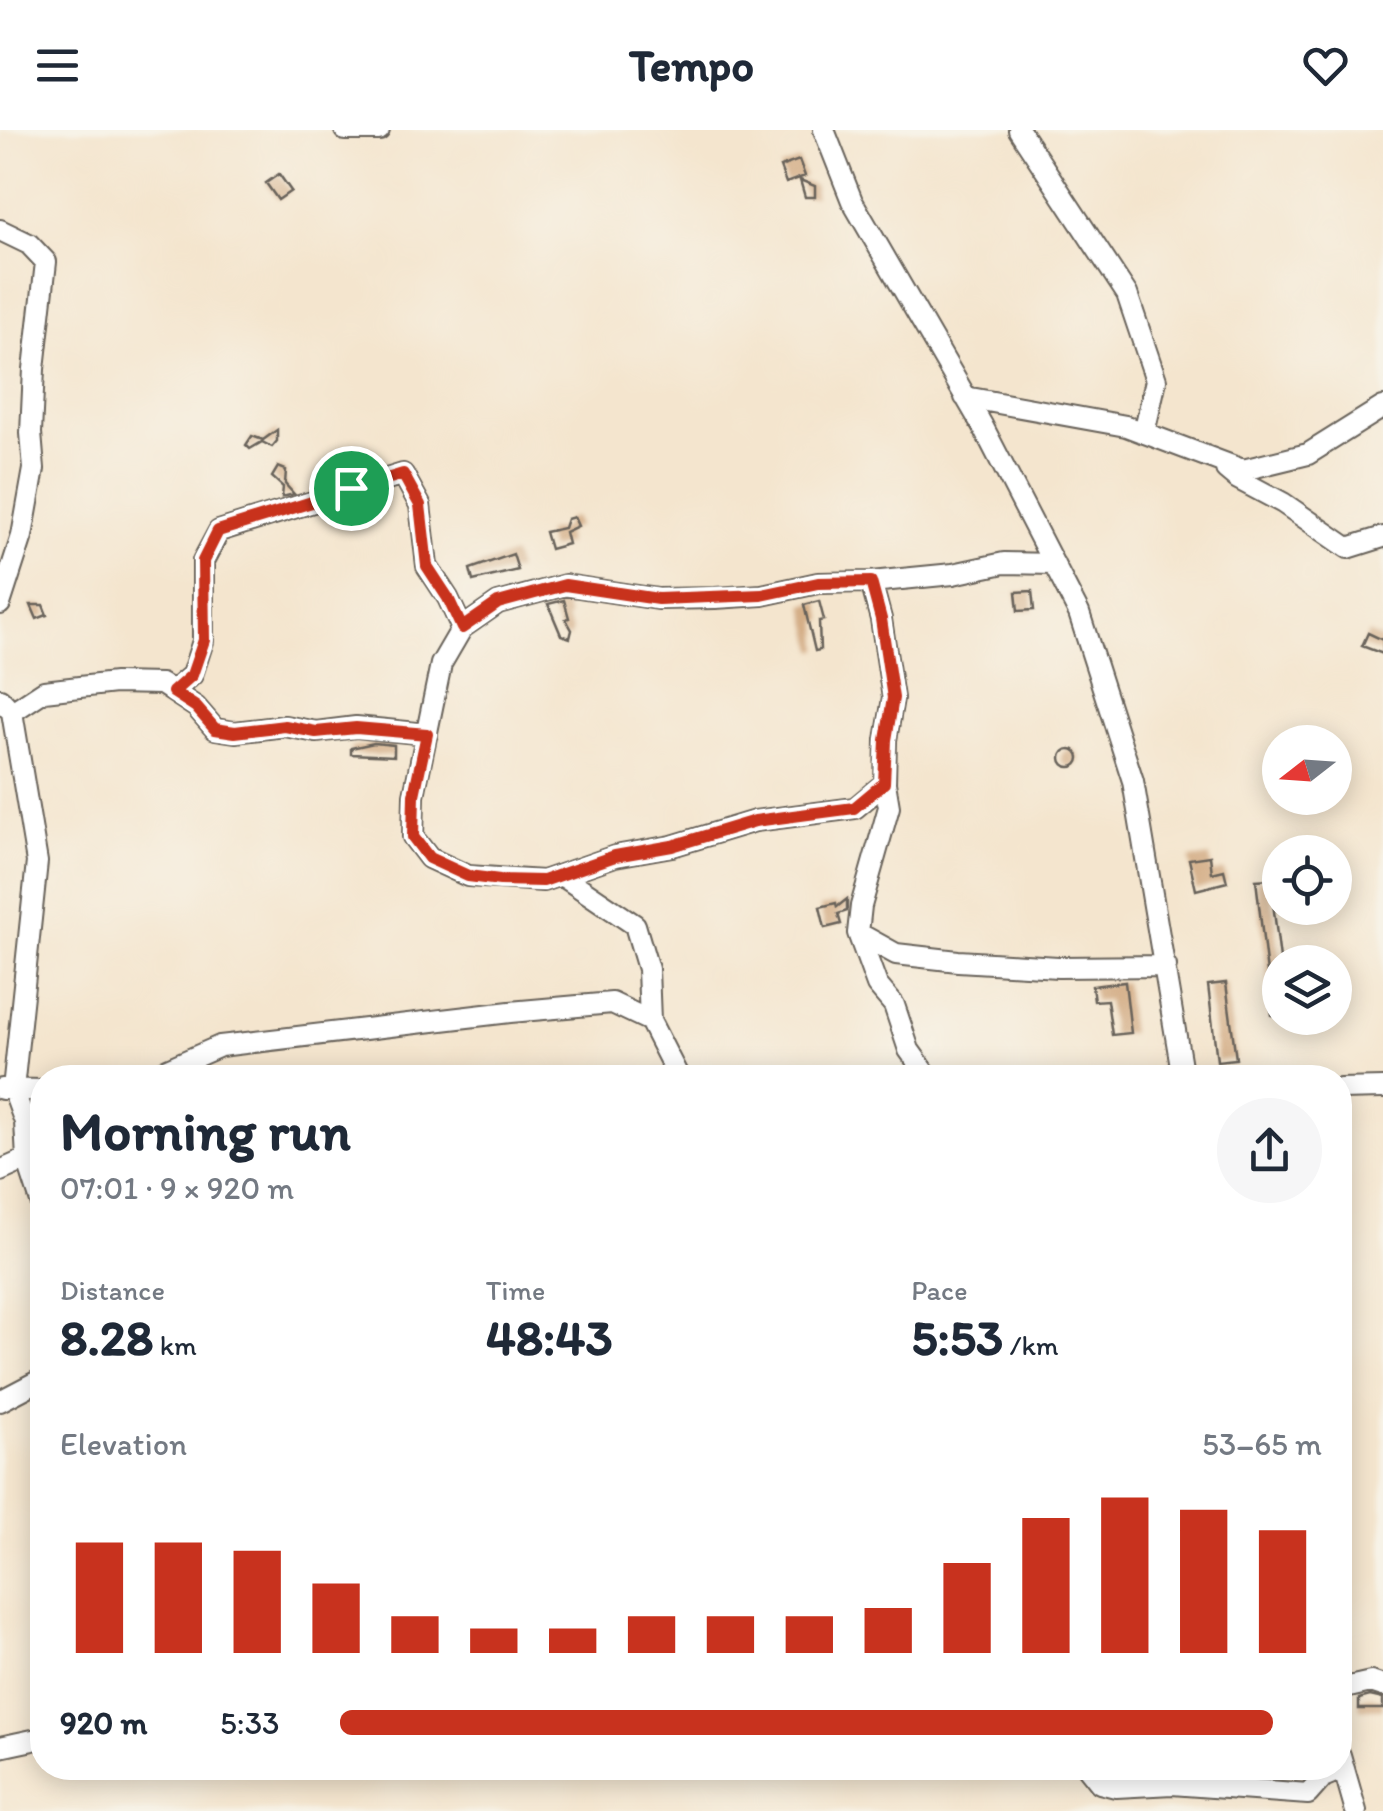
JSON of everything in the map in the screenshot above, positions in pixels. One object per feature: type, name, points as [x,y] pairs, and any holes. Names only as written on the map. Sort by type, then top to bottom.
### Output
[{"type":"street","points":[[344,130],[379,130]]},
{"type":"street","points":[[824,130],[852,200],[966,396],[1079,613],[1133,780],[1182,1065]]},
{"type":"street","points":[[1019,130],[1127,294],[1156,380],[1144,433]]},
{"type":"street","points":[[0,230],[29,244],[46,262],[30,433],[34,468],[22,536],[0,604]]},
{"type":"street","points":[[966,396],[1126,426],[1243,470],[1308,454],[1383,408]]},
{"type":"street","points":[[1216,460],[1238,479],[1283,503],[1348,548],[1383,536]]},
{"type":"street","points":[[173,692],[192,675],[204,640],[203,561],[218,531],[403,474],[420,505],[427,566],[462,628]]},
{"type":"street","points":[[884,783],[854,808],[755,821],[672,846],[615,856],[543,881],[468,876],[429,858],[413,837],[414,795],[440,664],[462,628],[498,603],[565,585],[658,599],[762,595],[818,583],[953,574],[1004,563],[1054,564]]},
{"type":"street","points":[[871,582],[893,698],[884,783],[889,808],[860,906],[858,934],[876,986],[894,1005],[917,1065]]},
{"type":"street","points":[[30,1168],[25,1122],[6,1089],[37,862],[6,706],[44,691],[114,683],[161,684],[196,707],[215,729],[235,732],[285,726],[316,732],[356,728],[427,734]]},
{"type":"street","points":[[561,875],[635,925],[648,970],[650,1020],[672,1065]]},
{"type":"street","points":[[858,934],[896,954],[958,961],[1058,967],[1166,966]]},
{"type":"street","points":[[177,1065],[220,1046],[510,1012],[612,1004],[650,1020]]},
{"type":"street","points":[[1352,1089],[1383,1088]]},
{"type":"street","points":[[0,1170],[27,1159]]},
{"type":"street","points":[[0,1402],[30,1385]]},
{"type":"street","points":[[1352,1686],[1371,1682],[1383,1686]]},
{"type":"street","points":[[0,1747],[30,1741]]},
{"type":"street","points":[[1098,1780],[1116,1787],[1172,1784],[1308,1794],[1322,1780]]},
{"type":"street","points":[[1347,1780],[1356,1811]]},
{"type":"building","points":[[799,160],[805,176],[786,183],[780,167]]},
{"type":"building","points":[[279,174],[291,191],[278,200],[266,183]]},
{"type":"building","points":[[800,180],[815,186],[815,197],[805,197]]},
{"type":"building","points":[[277,430],[277,441],[272,447],[262,442],[250,449],[246,445],[252,436],[263,440]]},
{"type":"building","points":[[278,467],[286,470],[285,484],[294,494],[282,497],[283,487],[272,477]]},
{"type":"building","points":[[574,517],[578,526],[565,532],[568,544],[550,549],[545,532],[564,528],[567,519]]},
{"type":"building","points":[[513,554],[518,570],[473,581],[470,569]]},
{"type":"building","points":[[1032,591],[1034,610],[1018,611],[1016,592]]},
{"type":"building","points":[[564,600],[572,630],[570,638],[561,635],[548,604]]},
{"type":"building","points":[[819,601],[824,620],[819,621],[820,650],[815,651],[804,605]]},
{"type":"building","points":[[31,605],[43,605],[47,615],[37,619]]},
{"type":"building","points":[[1368,633],[1383,640],[1383,654],[1362,646]]},
{"type":"building","points":[[374,743],[394,745],[394,756],[351,754],[351,748]]},
{"type":"building","points":[[1070,749],[1079,758],[1070,767],[1061,758]]},
{"type":"building","points":[[1210,856],[1212,873],[1224,870],[1227,882],[1196,890],[1189,859]]},
{"type":"building","points":[[1256,880],[1262,880],[1262,925],[1276,925],[1278,945],[1264,945]]},
{"type":"building","points":[[847,899],[847,911],[838,914],[841,924],[825,928],[820,907],[836,903],[837,907]]},
{"type":"building","points":[[1125,982],[1131,1033],[1112,1035],[1107,1000],[1094,1001],[1092,986]]},
{"type":"building","points":[[1226,983],[1236,1059],[1217,1061],[1208,985]]},
{"type":"building","points":[[1359,1699],[1383,1699],[1383,1709],[1359,1709]]},
{"type":"route","points":[[403,474],[420,505],[427,566],[462,628],[498,603],[565,585],[658,599],[762,595],[818,583],[871,582],[893,698],[884,783],[854,808],[755,821],[672,846],[615,856],[543,881],[468,876],[429,858],[413,837],[414,795],[427,734],[356,728],[316,732],[285,726],[235,732],[215,729],[196,707],[173,692],[192,675],[204,640],[203,561],[218,531],[351,488],[403,474]]}]
